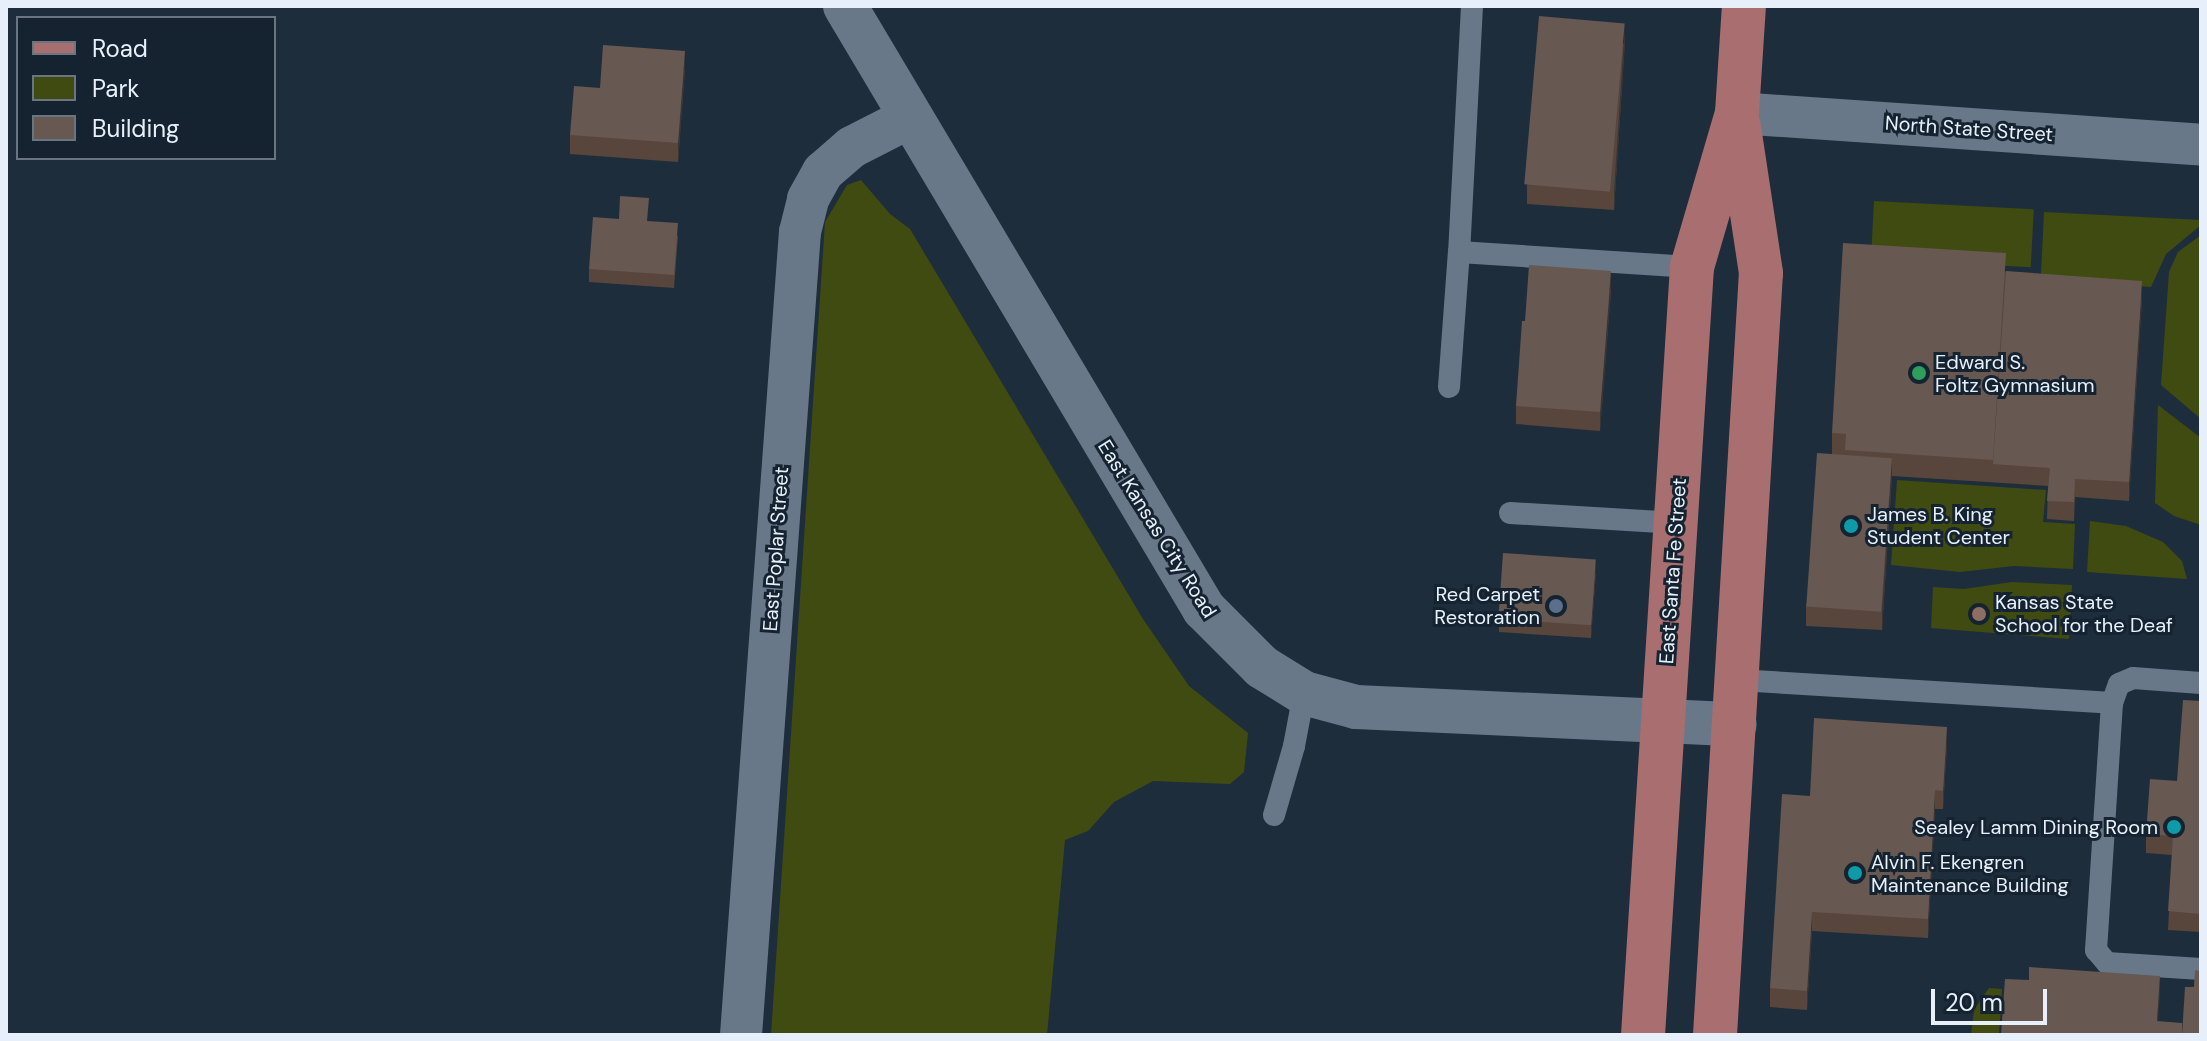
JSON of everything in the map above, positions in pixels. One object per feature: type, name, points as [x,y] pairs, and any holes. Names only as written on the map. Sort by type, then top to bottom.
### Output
[{"type":"main road","name":"East Santa Fe Street","points":[[1715,1035],[1761,273],[1737,113],[1744,6]]},
{"type":"main road","name":"East Santa Fe Street","points":[[1643,1035],[1692,267],[1737,113]]},
{"type":"street","name":"East Kansas City Road","points":[[845,6],[1204,609],[1262,667],[1304,693],[1356,707],[1735,724]]},
{"type":"street","name":"North State Street","points":[[1737,113],[2201,145]]},
{"type":"street","name":"East Poplar Street","points":[[741,1035],[800,232],[808,199],[823,172],[852,147],[911,117]]},
{"type":"lane","points":[[1449,387],[1472,6]]},
{"type":"lane","points":[[1459,252],[1692,267]]},
{"type":"lane","points":[[1510,513],[1677,523]]},
{"type":"lane","points":[[2201,683],[2133,678],[2119,684],[2112,703],[2096,950],[2099,959],[2107,963],[2201,969]]},
{"type":"lane","points":[[1738,680],[2112,703]]},
{"type":"lane","points":[[1274,815],[1294,746],[1304,693]]},
{"type":"green space","points":[[861,180],[890,214],[910,229],[1143,619],[1189,686],[1248,733],[1244,772],[1230,784],[1153,781],[1114,802],[1088,831],[1065,840],[1047,1035],[771,1035],[825,222],[847,185]]},
{"type":"green space","points":[[1874,201],[2034,209],[2031,267],[1871,259]]},
{"type":"green space","points":[[2044,212],[2201,220],[2201,225],[2166,254],[2151,287],[2051,280],[2041,274]]},
{"type":"green space","points":[[2201,235],[2201,419],[2161,385],[2169,272],[2178,252]]},
{"type":"green space","points":[[2158,405],[2201,438],[2201,525],[2174,516],[2155,503]]},
{"type":"green space","points":[[1897,480],[2046,490],[2043,522],[2075,524],[2073,569],[2014,566],[1960,572],[1891,565]]},
{"type":"green space","points":[[2090,521],[2126,526],[2163,542],[2182,561],[2187,579],[2087,572]]},
{"type":"green space","points":[[2012,582],[2072,585],[2069,639],[1931,628],[1933,587],[1964,589]]},
{"type":"green space","points":[[1989,988],[2002,989],[1999,1035],[1971,1035],[1974,1010]]},
{"type":"building","points":[[1539,16],[1625,23],[1610,192],[1524,184]]},
{"type":"building","points":[[603,45],[685,51],[678,143],[570,135],[574,86],[600,88]]},
{"type":"building","points":[[620,196],[649,198],[647,221],[678,223],[674,275],[589,269],[593,217],[619,219]]},
{"type":"building","name":"Edward S. Foltz Gymnasium","points":[[1843,243],[2006,253],[1993,460],[1845,450],[1846,434],[1832,433]]},
{"type":"building","points":[[1529,265],[1611,271],[1600,412],[1516,406]]},
{"type":"building","points":[[2006,271],[2142,281],[2129,482],[2075,479],[2074,502],[2047,501],[2050,468],[1993,464]]},
{"type":"building","name":"James B. King Student Center","points":[[1817,453],[1892,458],[1881,612],[1806,607]]},
{"type":"building","points":[[1503,553],[1596,559],[1591,625],[1498,619]]},
{"type":"building","name":"Sealey Lamm Dining Room","points":[[2183,700],[2201,701],[2201,914],[2168,911],[2173,836],[2146,834],[2150,779],[2177,781]]},
{"type":"building","name":"Alvin F. Ekengren Maintenance Building","points":[[1814,718],[1947,727],[1943,791],[1935,790],[1928,919],[1812,912],[1807,991],[1770,988],[1782,794],[1810,796]]},
{"type":"building","points":[[2029,967],[2160,976],[2157,1021],[2182,1023],[2182,1035],[2001,1035],[2005,979],[2029,980]]},
{"type":"building","points":[[2195,970],[2201,971],[2201,1035],[2182,1035],[2185,987],[2194,987]]},
{"type":"place","name":"Edward S. Foltz Gymnasium","points":[[1919,373]]},
{"type":"place","name":"James B. King Student Center","points":[[1851,526]]},
{"type":"place","name":"Red Carpet Restoration","points":[[1556,606]]},
{"type":"place","name":"Kansas State School for the Deaf","points":[[1979,614]]},
{"type":"place","name":"Sealey Lamm Dining Room","points":[[2174,827]]},
{"type":"place","name":"Alvin F. Ekengren Maintenance Building","points":[[1855,873]]}]
